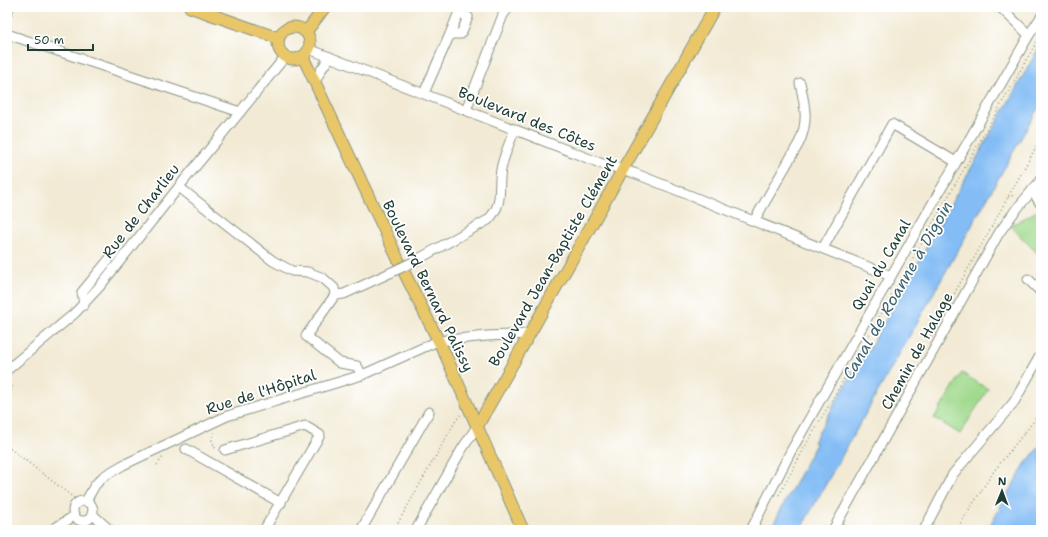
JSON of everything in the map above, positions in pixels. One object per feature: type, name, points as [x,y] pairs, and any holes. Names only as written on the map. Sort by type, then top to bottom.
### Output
[{"type":"main road","points":[[190,7],[278,38]]},
{"type":"main road","points":[[306,32],[325,7]]},
{"type":"main road","name":"Boulevard Jean-Baptiste Clément","points":[[478,425],[715,7]]},
{"type":"main road","points":[[290,27],[301,29],[306,32],[310,40],[306,53],[294,60],[282,55],[277,47],[278,38],[285,29],[290,27]]},
{"type":"main road","name":"Boulevard Bernard Palissy","points":[[306,53],[315,82],[478,425],[523,530]]},
{"type":"street","points":[[7,14],[9,7]]},
{"type":"street","points":[[466,110],[503,15],[509,7]]},
{"type":"street","points":[[1000,7],[1029,35]]},
{"type":"street","name":"Quai du Canal","points":[[751,530],[791,451],[1029,35],[1041,17]]},
{"type":"street","points":[[7,34],[240,112]]},
{"type":"street","points":[[424,93],[450,34]]},
{"type":"street","name":"Boulevard des Côtes","points":[[306,53],[330,57],[622,170],[634,173],[891,276]]},
{"type":"street","name":"Rue de Charlieu","points":[[7,370],[84,305],[285,57]]},
{"type":"street","points":[[315,82],[330,57]]},
{"type":"street","points":[[754,220],[802,138],[806,123],[805,105],[800,83]]},
{"type":"street","points":[[823,248],[892,124],[956,162]]},
{"type":"street","points":[[335,295],[344,294],[415,261],[488,220],[495,213],[500,199],[500,178],[502,166],[515,129]]},
{"type":"street","name":"Chemin de Halage","points":[[833,530],[999,233],[1041,180]]},
{"type":"street","points":[[179,187],[273,260],[292,271],[308,272],[323,278],[334,288],[335,295],[306,336],[340,363],[357,366],[362,375]]},
{"type":"street","points":[[1032,190],[1040,204],[1041,203]]},
{"type":"street","points":[[84,305],[82,292],[116,251]]},
{"type":"street","points":[[1028,279],[1041,292]]},
{"type":"street","name":"Rue de l'Hôpital","points":[[82,502],[104,476],[123,465],[217,420],[233,414],[362,375],[438,341],[487,336],[530,334]]},
{"type":"street","points":[[924,530],[953,474],[1014,402],[1041,354]]},
{"type":"street","points":[[361,530],[429,412]]},
{"type":"street","name":"Boulevard Jean-Baptiste Clément","points":[[416,530],[462,449],[478,425]]},
{"type":"street","points":[[221,451],[305,426],[320,435],[264,530]]},
{"type":"street","points":[[186,449],[281,502]]},
{"type":"street","points":[[82,502],[89,503],[92,508],[92,514],[91,517],[86,520],[79,520],[74,516],[73,510],[76,504],[82,502]]},
{"type":"street","points":[[92,514],[107,529]]},
{"type":"street","points":[[52,530],[74,516]]},
{"type":"path","points":[[776,498],[780,494],[806,445],[1041,34]]},
{"type":"path","points":[[7,380],[13,388],[7,393]]},
{"type":"path","points":[[394,530],[455,422],[468,405]]},
{"type":"path","points":[[956,530],[994,472],[1035,417],[1041,412]]},
{"type":"path","points":[[215,430],[212,440],[221,451]]},
{"type":"path","points":[[7,446],[82,502]]},
{"type":"path","points":[[157,465],[162,457],[168,454]]},
{"type":"green space","points":[[1041,209],[1041,257],[1010,226]]},
{"type":"green space","points":[[962,373],[988,389],[960,434],[934,418]]},
{"type":"water","points":[[1041,44],[1041,103],[800,530],[770,530],[816,444],[813,442],[865,351],[868,351]]},
{"type":"water","points":[[1041,445],[1041,530],[987,530],[1025,464]]},
{"type":"water label","name":"Canal de Roanne à Digoin","points":[[897,290]]}]
